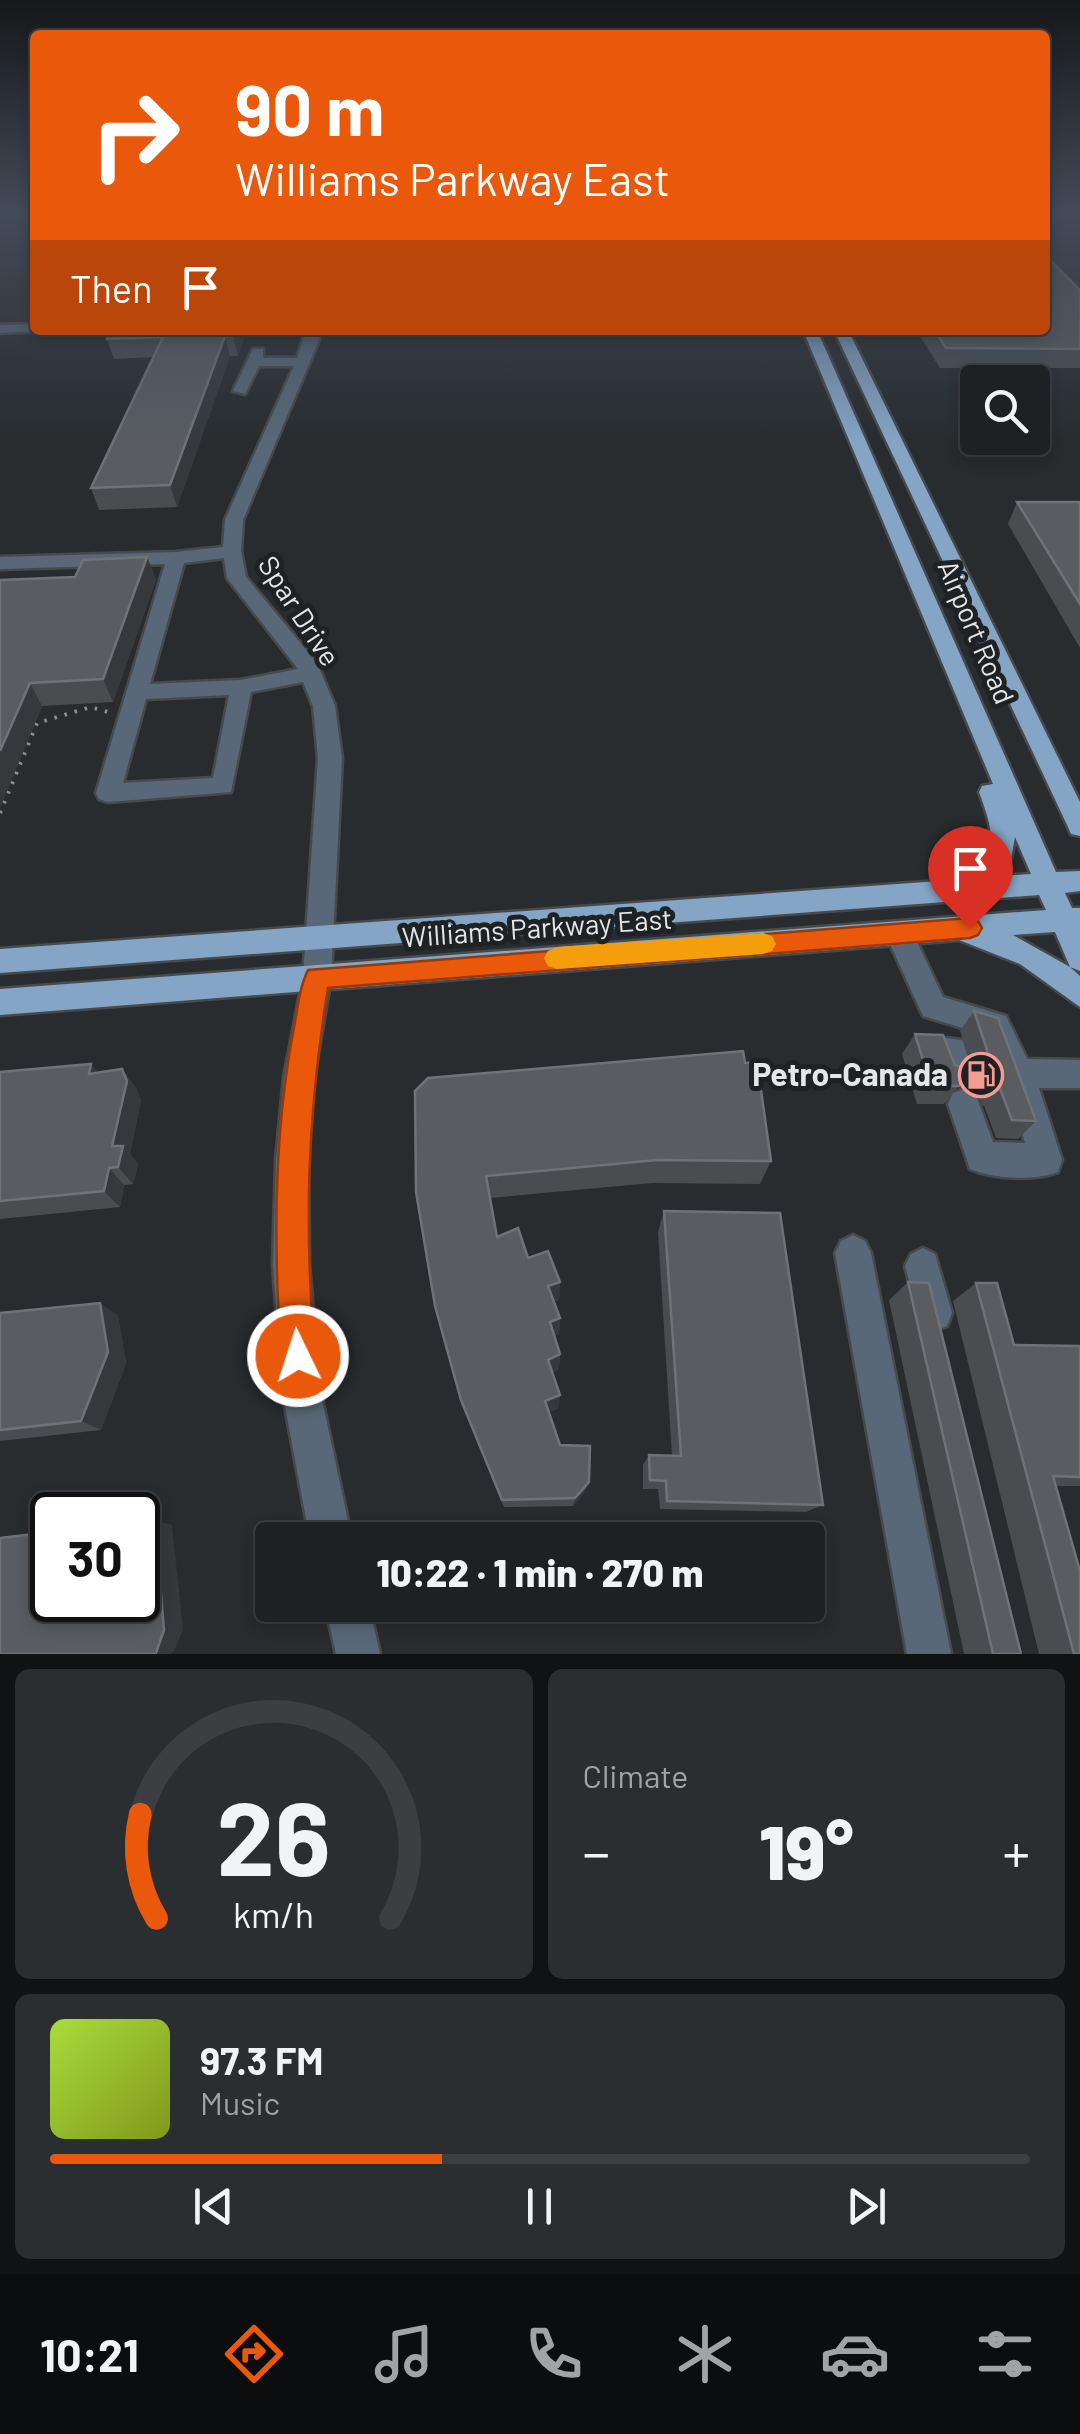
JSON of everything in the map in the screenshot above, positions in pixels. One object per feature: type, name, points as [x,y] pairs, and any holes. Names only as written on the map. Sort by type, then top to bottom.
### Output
[{"type":"main road","name":"Airport Road","points":[[812,335],[1048,884],[1072,920],[1080,959]]},
{"type":"main road","name":"Airport Road","points":[[843,335],[1080,827]]},
{"type":"main road","points":[[952,890],[983,875],[1002,851],[1004,830],[982,770],[991,751]]},
{"type":"main road","points":[[1051,768],[1080,796]]},
{"type":"main road","name":"Williams Parkway East","points":[[0,961],[1080,881]]},
{"type":"main road","name":"Williams Parkway East","points":[[0,1002],[1072,920]]},
{"type":"main road","points":[[941,930],[1015,947],[1055,971],[1080,994]]},
{"type":"street","points":[[0,329],[30,328]]},
{"type":"street","name":"Spar Drive","points":[[311,335],[234,520],[232,551],[237,578],[310,674],[324,706],[330,758],[317,978],[299,1077],[292,1160],[291,1264],[301,1390],[327,1522]]},
{"type":"street","points":[[240,392],[256,357],[302,362]]},
{"type":"street","points":[[0,563],[176,558],[232,551]]},
{"type":"street","points":[[176,558],[108,792],[223,786],[240,687]]},
{"type":"street","points":[[135,702],[265,686],[310,674]]},
{"type":"street","points":[[899,933],[932,1007],[988,1067],[1080,1074]]},
{"type":"street","points":[[932,1007],[996,1025],[988,1067],[993,1120]]},
{"type":"street","points":[[852,1253],[928,1654]]},
{"type":"street","points":[[923,1266],[941,1344]]},
{"type":"street","points":[[351,1622],[358,1654]]},
{"type":"path","points":[[0,813],[37,723],[91,707],[112,714],[135,702]]},
{"type":"building","points":[[1050,289],[1080,290],[1080,349],[946,348],[937,335],[1050,335]]},
{"type":"building","points":[[109,335],[233,335],[225,336],[170,485],[91,488],[163,337],[107,339]]},
{"type":"building","points":[[1017,502],[1080,502],[1080,604]]},
{"type":"building","points":[[147,557],[103,679],[30,683],[0,751],[0,580],[75,577],[83,560]]},
{"type":"building","points":[[974,1011],[998,1018],[1036,1121],[1012,1120],[994,1073],[980,1066],[966,1070],[959,1086],[931,1086],[915,1034],[943,1035],[955,1065],[966,1069],[983,1063],[987,1066],[987,1050]]},
{"type":"building","points":[[743,1051],[745,1063],[757,1062],[771,1161],[657,1160],[486,1176],[497,1237],[518,1228],[528,1258],[548,1251],[560,1282],[548,1286],[560,1318],[550,1322],[560,1354],[548,1360],[560,1395],[545,1401],[560,1445],[590,1446],[589,1482],[575,1498],[502,1500],[461,1400],[435,1306],[416,1192],[415,1091],[428,1078]]},
{"type":"building","points":[[91,1064],[89,1074],[122,1069],[127,1081],[112,1146],[123,1146],[118,1167],[109,1168],[104,1191],[0,1201],[0,1072]]},
{"type":"building","points":[[664,1211],[780,1213],[823,1505],[667,1501],[666,1481],[650,1480],[649,1455],[681,1456]]},
{"type":"building","points":[[908,1282],[929,1283],[1021,1654],[993,1654]]},
{"type":"building","points":[[976,1283],[997,1283],[1014,1345],[1080,1346],[1080,1477],[1053,1476],[1080,1571],[1080,1654],[1074,1654]]},
{"type":"building","points":[[100,1303],[108,1352],[81,1421],[0,1430],[0,1313]]},
{"type":"building","points":[[30,1535],[30,1622],[160,1622],[160,1581],[164,1630],[156,1653],[0,1654],[0,1538]]},
{"type":"tunnel","points":[[960,1090],[1002,1091]]},
{"type":"slow traffic","points":[[557,958],[763,944]]},
{"type":"place","name":"Petro-Canada","points":[[981,1075]]},
{"type":"route","points":[[298,1356],[291,1264],[292,1160],[299,1077],[317,978],[970,928]]}]
